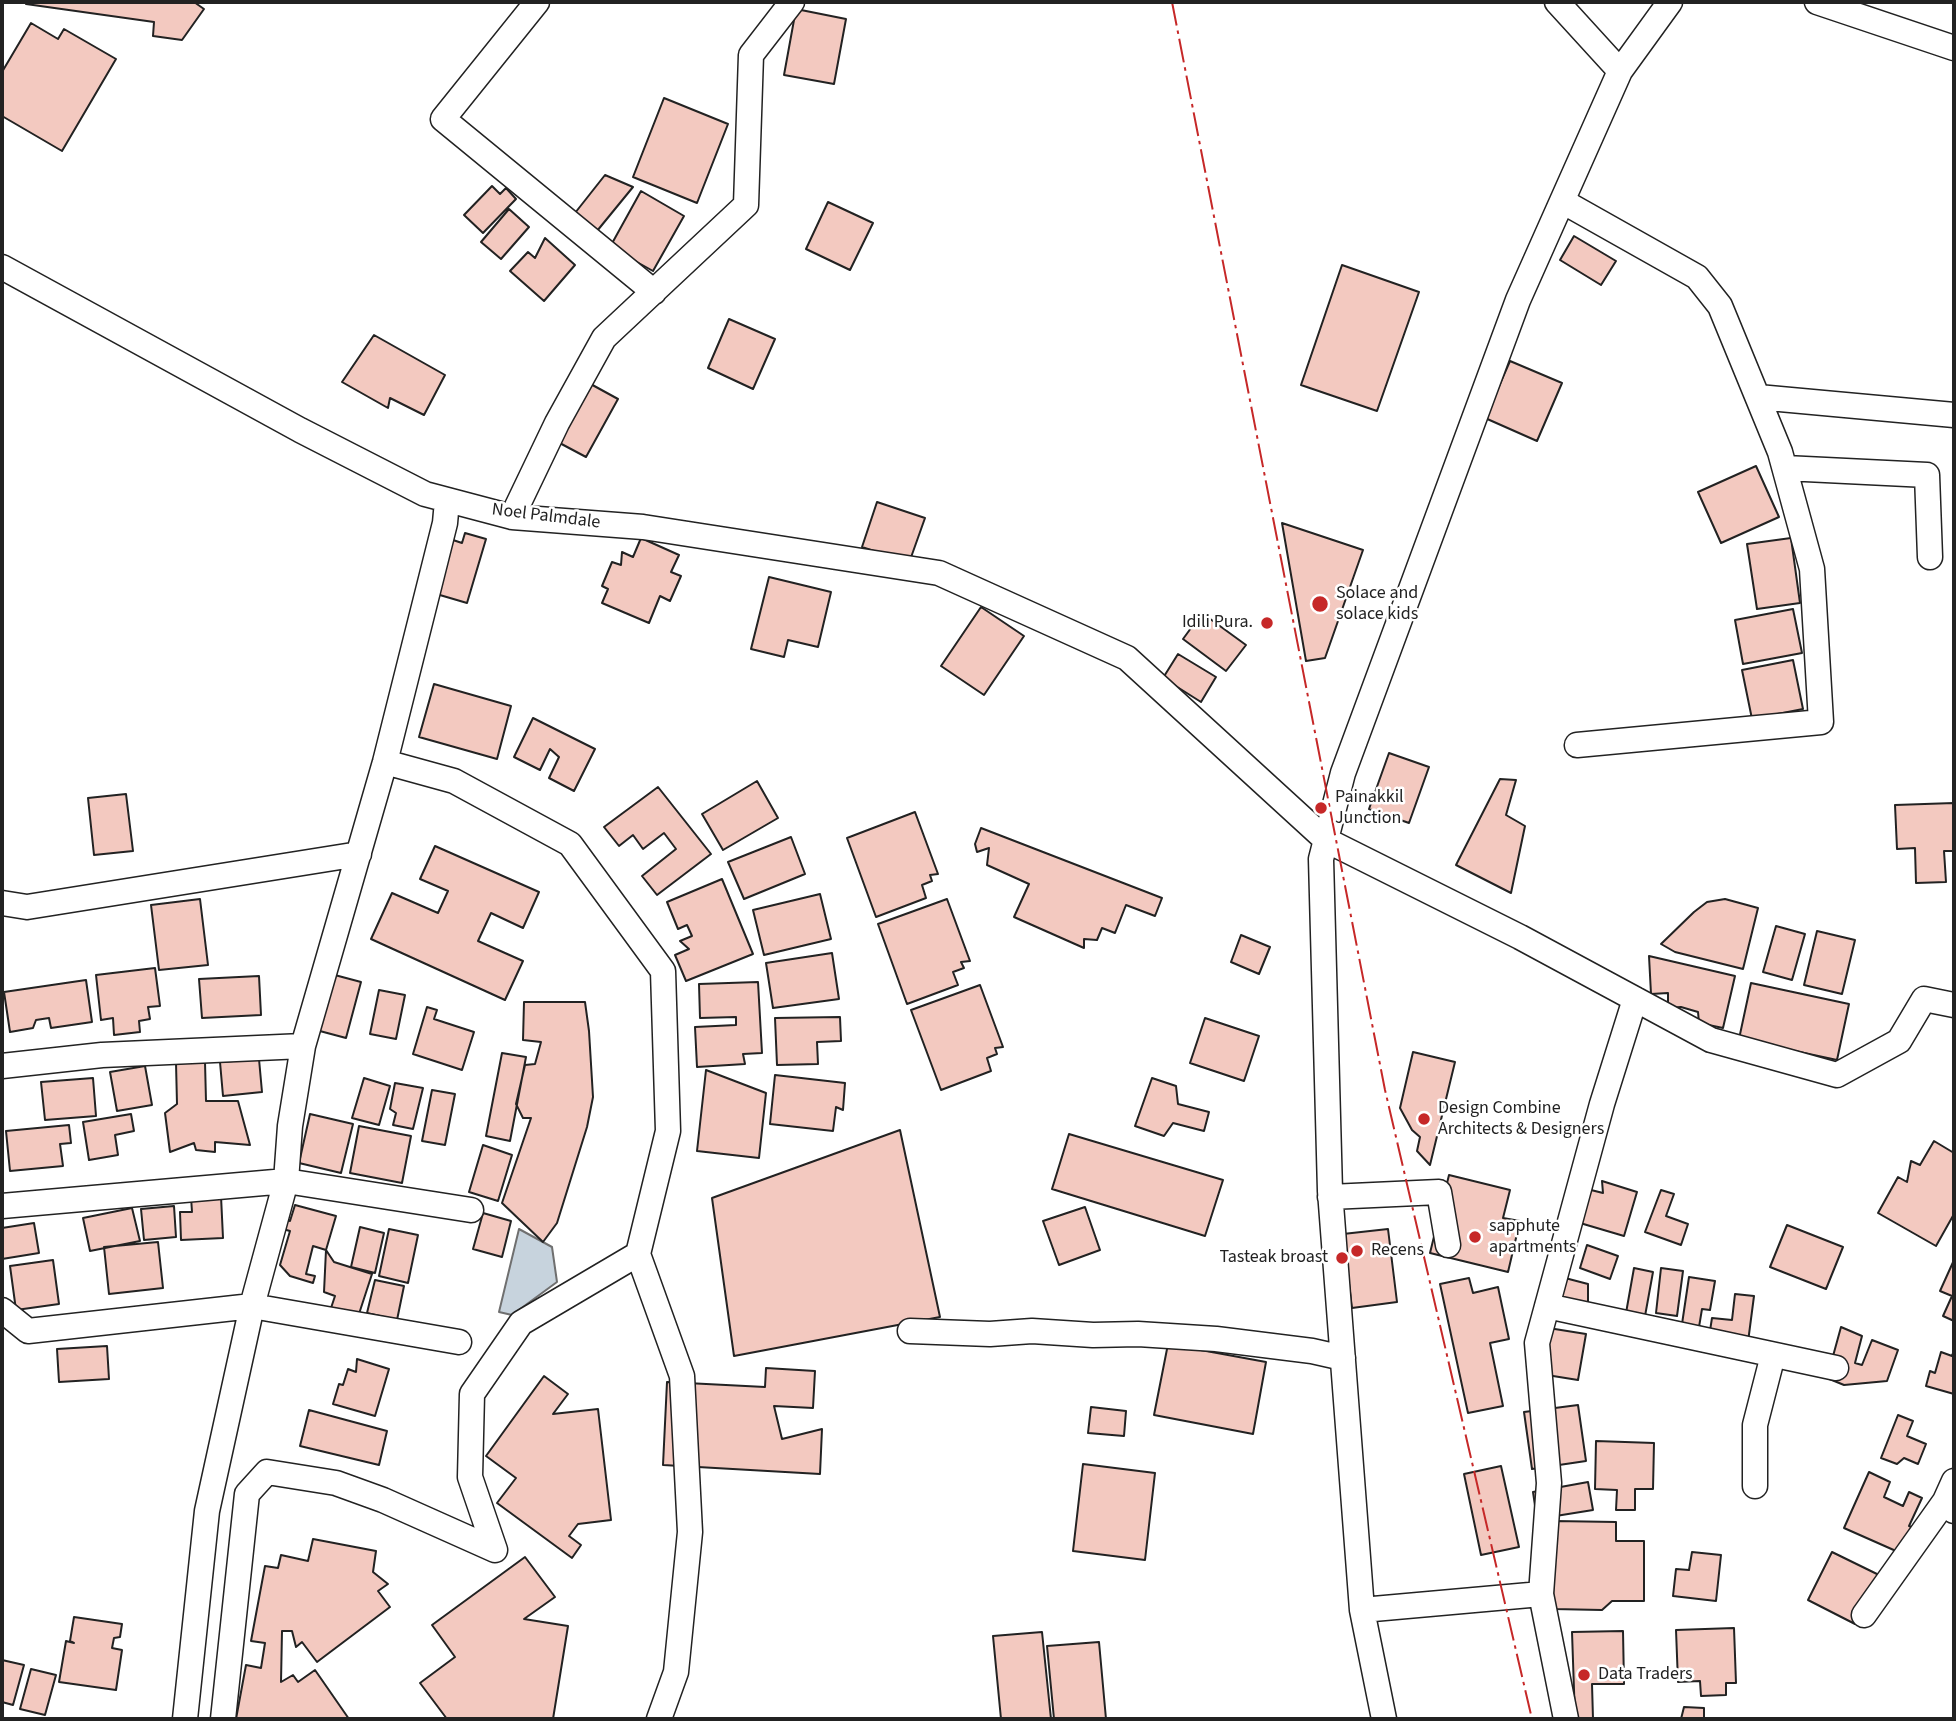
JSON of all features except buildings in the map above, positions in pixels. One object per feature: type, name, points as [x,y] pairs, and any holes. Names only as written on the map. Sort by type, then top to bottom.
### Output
[{"type":"street","points":[[537,2],[443,119],[654,292]]},
{"type":"street","points":[[512,516],[557,423],[604,338],[746,205],[751,55],[792,2]]},
{"type":"street","points":[[1558,2],[1620,71]]},
{"type":"street","points":[[1384,1719],[1362,1610],[1330,1197],[1321,859],[1343,773],[1518,300],[1620,71],[1670,2]]},
{"type":"street","points":[[1817,2],[1954,48]]},
{"type":"street","points":[[1562,201],[1697,277],[1720,306],[1785,468],[1812,569],[1821,722],[1577,745]]},
{"type":"street","name":"Noel Palmdale","points":[[2,267],[300,430],[425,494],[512,516],[643,527],[939,573],[1126,658],[1326,840],[1520,937],[1711,1040],[1837,1074],[1899,1041],[1924,999],[1954,1005]]},
{"type":"street","points":[[1758,397],[1954,415]]},
{"type":"street","points":[[1785,468],[1927,475],[1930,557]]},
{"type":"street","points":[[185,1719],[207,1511],[252,1306],[286,1181],[290,1126],[303,1046],[385,762],[445,523],[447,500]]},
{"type":"street","points":[[385,762],[454,781],[570,844],[663,971],[668,1131],[638,1254],[682,1376],[689,1519],[676,1672],[659,1719]]},
{"type":"street","points":[[2,903],[27,906],[359,854]]},
{"type":"street","points":[[1566,1719],[1541,1594],[1549,1483],[1537,1343],[1602,1104],[1635,999]]},
{"type":"street","points":[[2,1066],[102,1055],[303,1046]]},
{"type":"street","points":[[2,1206],[286,1181],[471,1210]]},
{"type":"street","points":[[1330,1197],[1438,1192],[1448,1245]]},
{"type":"street","points":[[223,1719],[247,1494],[267,1472],[336,1483],[383,1500],[495,1550],[470,1477],[471,1394],[521,1323],[638,1254]]},
{"type":"street","points":[[2,1310],[28,1331],[252,1306],[459,1342]]},
{"type":"street","points":[[1547,1306],[1836,1368]]},
{"type":"street","points":[[910,1331],[990,1334],[1032,1331],[1216,1339],[1312,1351],[1343,1359]]},
{"type":"street","points":[[1755,1486],[1755,1425],[1773,1355]]},
{"type":"street","points":[[1864,1615],[1951,1498]]},
{"type":"street","points":[[1362,1610],[1541,1594]]},
{"type":"shaded area","points":[[519,1229],[552,1247],[557,1282],[512,1315],[499,1312]]},
{"type":"power","points":[[1172,2],[1385,1090],[1532,1719]]},
{"type":"place","name":"Solace and solace kids","points":[[1320,604]]},
{"type":"place","name":"Idili Pura.","points":[[1267,623]]},
{"type":"place","name":"Painakkil Junction","points":[[1321,808]]},
{"type":"place","name":"Design Combine Architects & Designers","points":[[1424,1119]]},
{"type":"place","name":"sapphute apartments","points":[[1475,1237]]},
{"type":"place","name":"Recens","points":[[1357,1251]]},
{"type":"place","name":"Tasteak broast","points":[[1342,1258]]},
{"type":"place","name":"Data Traders","points":[[1584,1675]]}]
